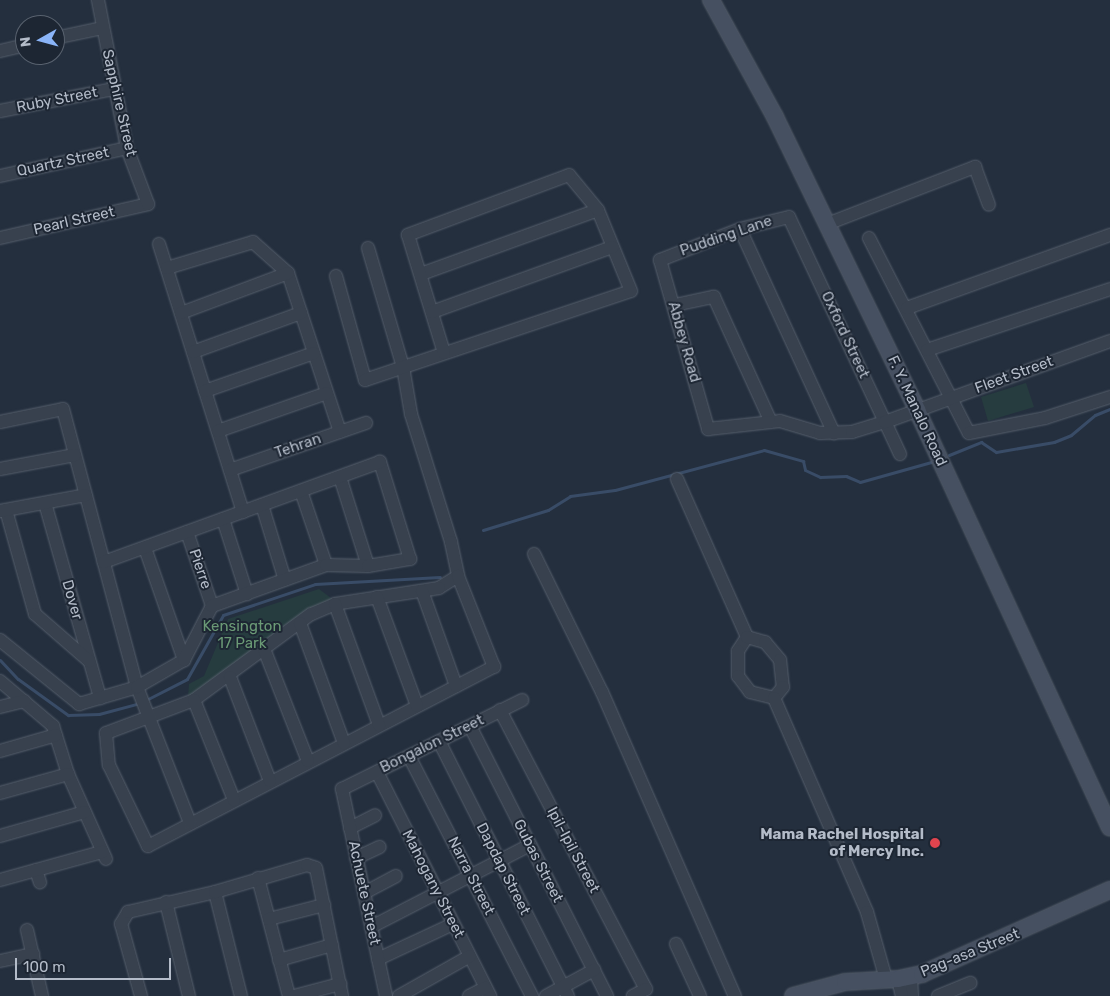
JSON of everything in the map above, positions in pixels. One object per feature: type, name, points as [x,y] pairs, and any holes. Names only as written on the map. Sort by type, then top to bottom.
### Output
[{"type":"street","name":"Sapphire Street","points":[[98,0],[113,89],[127,148],[148,204]]},
{"type":"street","name":"F. Y. Manalo Road","points":[[712,0],[776,117],[917,410],[1110,828]]},
{"type":"street","points":[[65,36],[103,28]]},
{"type":"street","points":[[0,50],[15,47]]},
{"type":"street","name":"Ruby Street","points":[[0,111],[113,89]]},
{"type":"street","name":"Quartz Street","points":[[0,176],[127,148]]},
{"type":"street","points":[[827,224],[975,168],[989,205]]},
{"type":"street","points":[[336,276],[365,380],[631,291],[598,210],[569,175],[428,226],[408,236],[444,353]]},
{"type":"street","name":"Pearl Street","points":[[0,238],[148,204]]},
{"type":"street","points":[[421,274],[598,210]]},
{"type":"street","name":"Pudding Lane","points":[[663,258],[740,229],[789,218]]},
{"type":"street","name":"Oxford Street","points":[[789,218],[900,454]]},
{"type":"street","points":[[675,305],[714,297],[771,422],[788,422],[820,433],[834,433],[740,229]]},
{"type":"street","points":[[907,308],[1110,235]]},
{"type":"street","points":[[869,238],[907,308],[969,433],[1045,418],[1110,397]]},
{"type":"street","points":[[167,268],[253,242],[288,273],[340,432]]},
{"type":"street","points":[[160,244],[243,512]]},
{"type":"street","points":[[432,312],[613,247]]},
{"type":"street","points":[[368,248],[403,366],[411,414],[451,542],[458,576],[494,667],[308,761],[148,846],[109,765],[106,733],[147,715],[194,700],[230,677],[311,614],[335,604],[422,592],[449,584],[458,576]]},
{"type":"street","name":"Abbey Road","points":[[663,258],[658,264],[675,305],[708,429],[771,422]]},
{"type":"street","points":[[181,313],[288,273]]},
{"type":"street","points":[[927,350],[1110,289]]},
{"type":"street","points":[[193,352],[301,313]]},
{"type":"street","name":"Fleet Street","points":[[834,433],[885,422],[1110,341]]},
{"type":"street","points":[[205,391],[314,353]]},
{"type":"street","points":[[218,431],[327,393]]},
{"type":"street","points":[[0,422],[63,409],[138,690],[190,823]]},
{"type":"street","name":"Tehran","points":[[230,470],[366,423]]},
{"type":"street","points":[[0,469],[75,455]]},
{"type":"street","points":[[0,640],[79,704],[138,690],[184,660],[212,606],[326,565],[368,566],[410,559],[380,462],[104,562]]},
{"type":"street","points":[[340,477],[368,566]]},
{"type":"street","points":[[677,479],[747,637]]},
{"type":"street","points":[[301,490],[326,565]]},
{"type":"street","points":[[86,495],[3,511],[35,614],[89,661]]},
{"type":"street","name":"Dover","points":[[45,503],[100,698]]},
{"type":"street","points":[[262,505],[285,580]]},
{"type":"street","points":[[222,519],[246,594]]},
{"type":"street","name":"Pierre","points":[[187,532],[212,606]]},
{"type":"street","points":[[144,548],[184,660]]},
{"type":"street","points":[[534,554],[602,692],[735,996]]},
{"type":"street","points":[[422,592],[456,686]]},
{"type":"street","points":[[377,597],[417,706]]},
{"type":"street","points":[[335,604],[379,725]]},
{"type":"street","points":[[300,623],[344,743]]},
{"type":"street","points":[[747,637],[765,642],[780,660],[783,687],[774,698]]},
{"type":"street","points":[[747,637],[738,651],[738,676],[750,692],[774,698]]},
{"type":"street","points":[[264,649],[308,761]]},
{"type":"street","points":[[230,677],[270,781]]},
{"type":"street","points":[[0,681],[53,726],[68,774],[104,856],[38,876],[0,880]]},
{"type":"street","points":[[774,698],[866,912],[898,978],[912,996]]},
{"type":"street","points":[[194,700],[234,800]]},
{"type":"street","name":"Bongalon Street","points":[[342,789],[522,700]]},
{"type":"street","points":[[0,707],[24,701]]},
{"type":"street","name":"Ipil-Ipil Street","points":[[500,710],[646,989],[632,996]]},
{"type":"street","name":"Gubas Street","points":[[470,726],[607,996]]},
{"type":"street","points":[[0,751],[56,735]]},
{"type":"street","name":"Dapdap Street","points":[[439,741],[565,991]]},
{"type":"street","name":"Narra Street","points":[[409,756],[532,996]]},
{"type":"street","name":"Mahogany Street","points":[[377,772],[488,992]]},
{"type":"street","points":[[0,793],[68,774]]},
{"type":"street","name":"Achuete Street","points":[[342,789],[386,996]]},
{"type":"street","points":[[0,836],[85,812]]},
{"type":"street","points":[[350,828],[376,815]]},
{"type":"street","points":[[371,927],[530,845]]},
{"type":"street","points":[[356,858],[380,847]]},
{"type":"street","points":[[140,996],[121,924],[123,916],[128,912],[215,892],[258,878],[312,866],[316,868],[341,990],[294,996]]},
{"type":"street","points":[[364,893],[396,876]]},
{"type":"street","points":[[258,878],[289,996]]},
{"type":"street","name":"Pag-asa Street","points":[[793,996],[845,982],[898,978],[1026,930],[1110,890]]},
{"type":"street","points":[[215,892],[241,996]]},
{"type":"street","points":[[166,902],[189,996]]},
{"type":"street","points":[[269,919],[324,905]]},
{"type":"street","points":[[378,959],[453,924]]},
{"type":"street","points":[[27,930],[40,996]]},
{"type":"street","points":[[676,944],[700,996]]},
{"type":"street","points":[[279,960],[332,945]]},
{"type":"street","points":[[0,962],[33,954]]},
{"type":"street","points":[[399,996],[470,956]]},
{"type":"street","points":[[546,996],[565,991],[594,970]]},
{"type":"street","points":[[898,978],[902,996]]},
{"type":"street","points":[[944,995],[971,983]]},
{"type":"street","points":[[469,996],[488,992]]},
{"type":"green space","points":[[1026,383],[1034,407],[988,421],[981,397]]},
{"type":"green space","name":"Kensington 17 Park","points":[[319,589],[335,601],[188,697],[189,684],[204,676],[228,619]]},
{"type":"waterway","points":[[949,455],[981,442],[996,452],[1054,442],[1071,435],[1095,415],[1110,409]]},
{"type":"waterway","points":[[483,530],[548,510],[570,496],[615,490],[764,450],[803,461],[805,470],[820,477],[846,476],[860,482],[931,462]]},
{"type":"waterway","points":[[146,700],[187,679],[223,615],[315,584],[440,577]]},
{"type":"waterway","points":[[0,660],[18,679],[68,715],[99,714],[140,703]]},
{"type":"place","name":"Mama Rachel Hospital of Mercy Inc.","points":[[935,843]]}]
